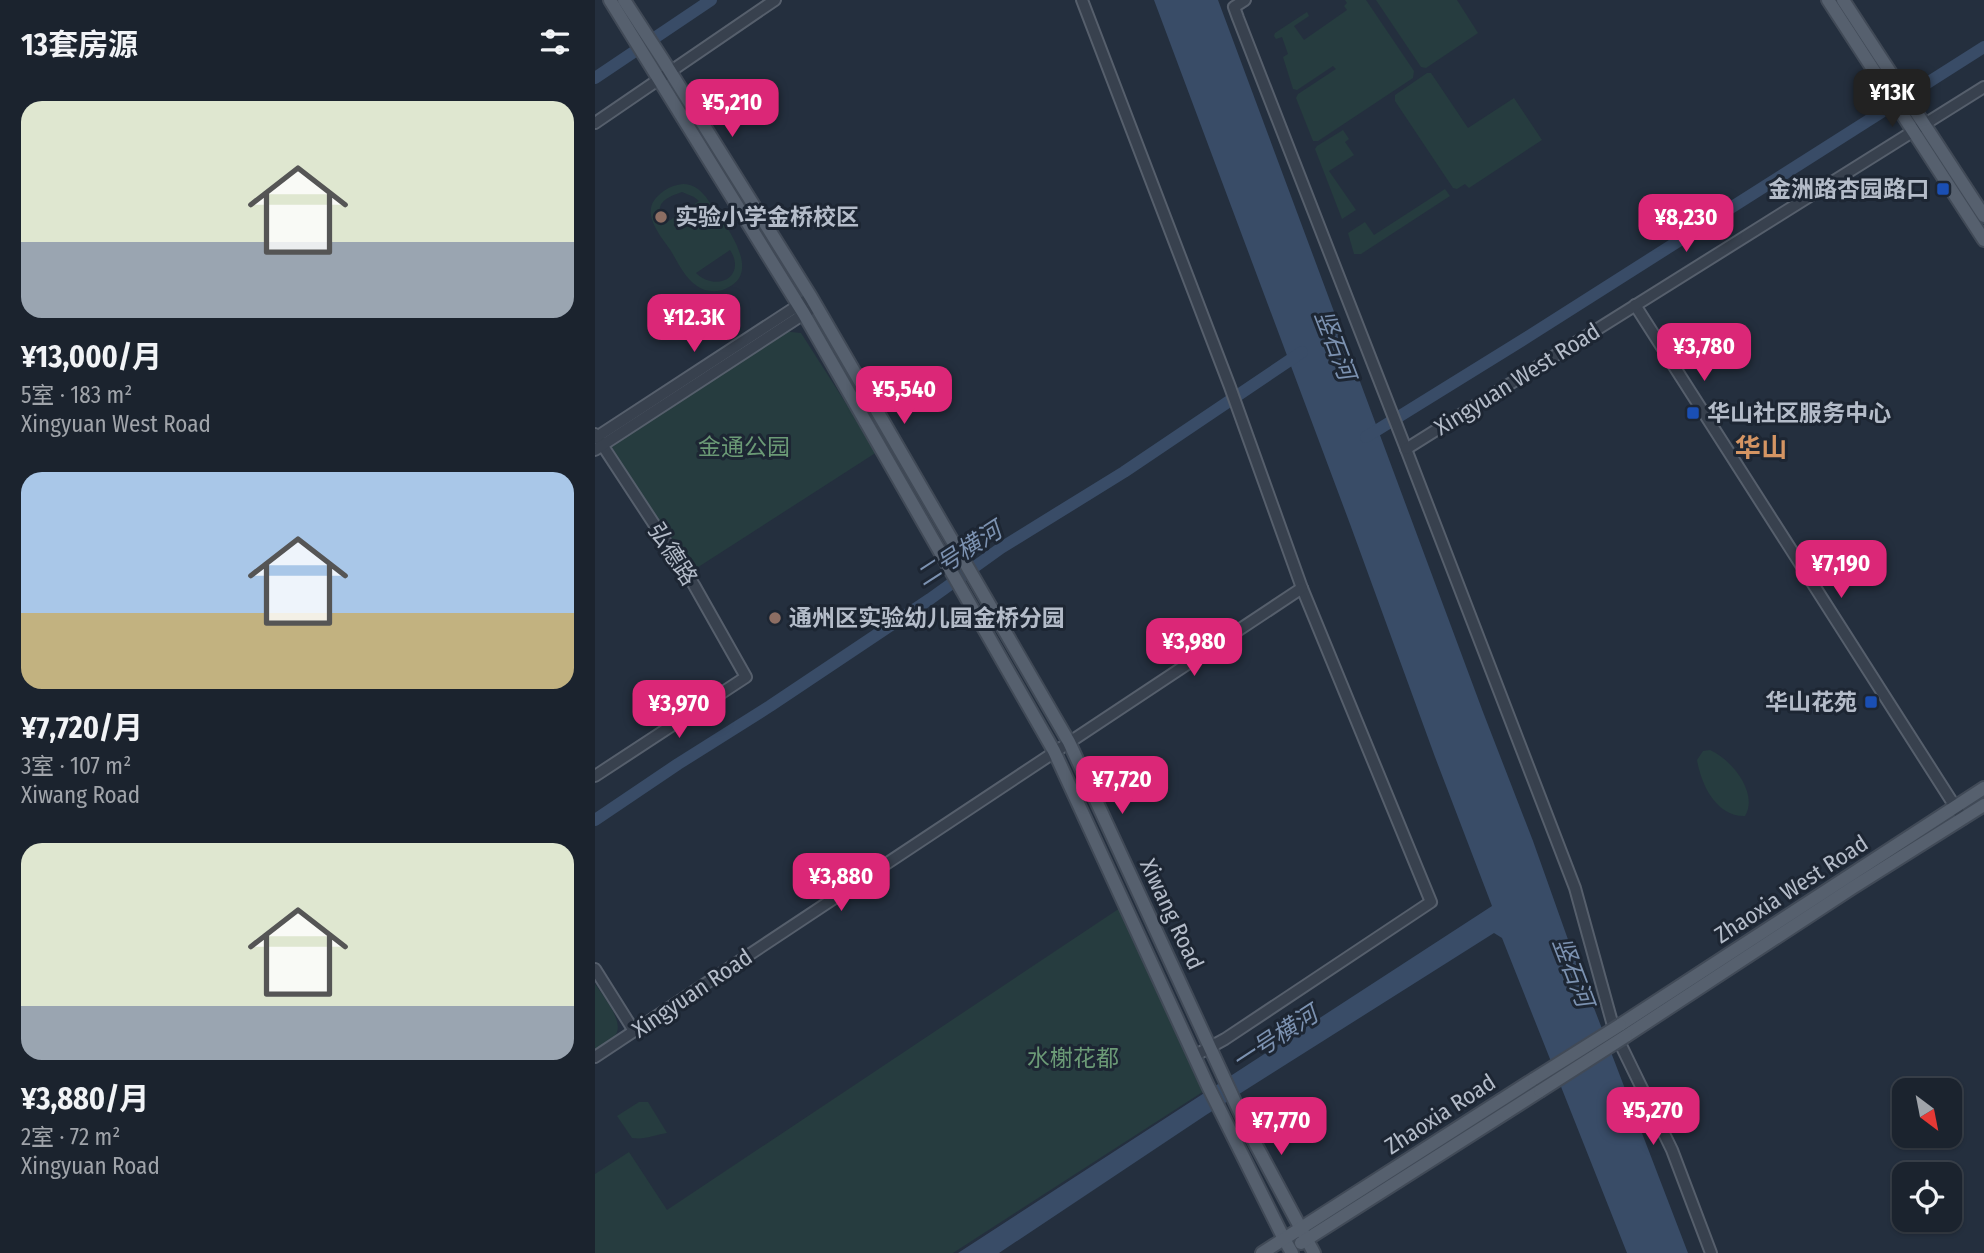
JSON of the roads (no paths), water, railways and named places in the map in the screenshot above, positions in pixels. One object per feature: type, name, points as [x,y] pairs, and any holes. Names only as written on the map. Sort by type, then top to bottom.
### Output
[{"type":"main road","name":"Xiwang Road","points":[[610,0],[800,310],[1054,751],[1219,1110],[1288,1249]]},
{"type":"main road","name":"Xiwang Road","points":[[624,0],[671,71],[813,302],[1069,742],[1248,1130],[1314,1253]]},
{"type":"main road","points":[[1828,0],[1984,216]]},
{"type":"main road","points":[[1843,0],[1984,240]]},
{"type":"main road","name":"Zhaoxia West Road","points":[[1623,1031],[1984,788]]},
{"type":"main road","name":"Zhaoxia West Road","points":[[1623,1031],[1984,805]]},
{"type":"main road","name":"Zhaoxia Road","points":[[1262,1253],[1288,1249],[1304,1234],[1623,1031]]},
{"type":"street","points":[[595,123],[775,0]]},
{"type":"street","points":[[1082,0],[1230,387],[1302,588],[1431,902],[1194,1056]]},
{"type":"street","points":[[1245,0],[1234,7],[1575,888],[1615,1033],[1672,1150],[1711,1253]]},
{"type":"street","name":"Xingyuan West Road","points":[[1406,449],[1984,87]]},
{"type":"street","points":[[596,436],[813,302]]},
{"type":"street","points":[[1635,304],[1963,819]]},
{"type":"street","points":[[595,450],[800,310]]},
{"type":"street","name":"弘德路","points":[[595,776],[747,677],[694,586],[596,436]]},
{"type":"street","name":"Xingyuan Road","points":[[595,1057],[1302,588]]},
{"type":"street","points":[[595,969],[634,1031]]},
{"type":"water","name":"竖石河","points":[[1154,0],[1218,0],[1571,948],[1688,1253],[1627,1253],[1502,938],[1494,933],[1206,1115],[999,1253],[958,1253],[1492,906]]},
{"type":"waterway","points":[[595,78],[711,0]]},
{"type":"waterway","points":[[1366,437],[1984,47]]},
{"type":"waterway","name":"二号横河","points":[[595,820],[930,599],[1001,548],[1124,472],[1302,352]]},
{"type":"place","name":"金洲路杏园路口","points":[[1943,189]]},
{"type":"place","name":"实验小学金桥校区","points":[[661,217]]},
{"type":"place","name":"华山社区服务中心","points":[[1693,413]]},
{"type":"place","name":"通州区实验幼儿园金桥分园","points":[[775,618]]},
{"type":"place","name":"华山花苑","points":[[1871,702]]},
{"type":"district","name":"华山","points":[[1761,448]]},
{"type":"park label","name":"金通公园","points":[[744,447]]},
{"type":"park label","name":"水榭花都","points":[[1073,1058]]},
{"type":"water label","name":"一号横河","points":[[1275,1038]]}]
